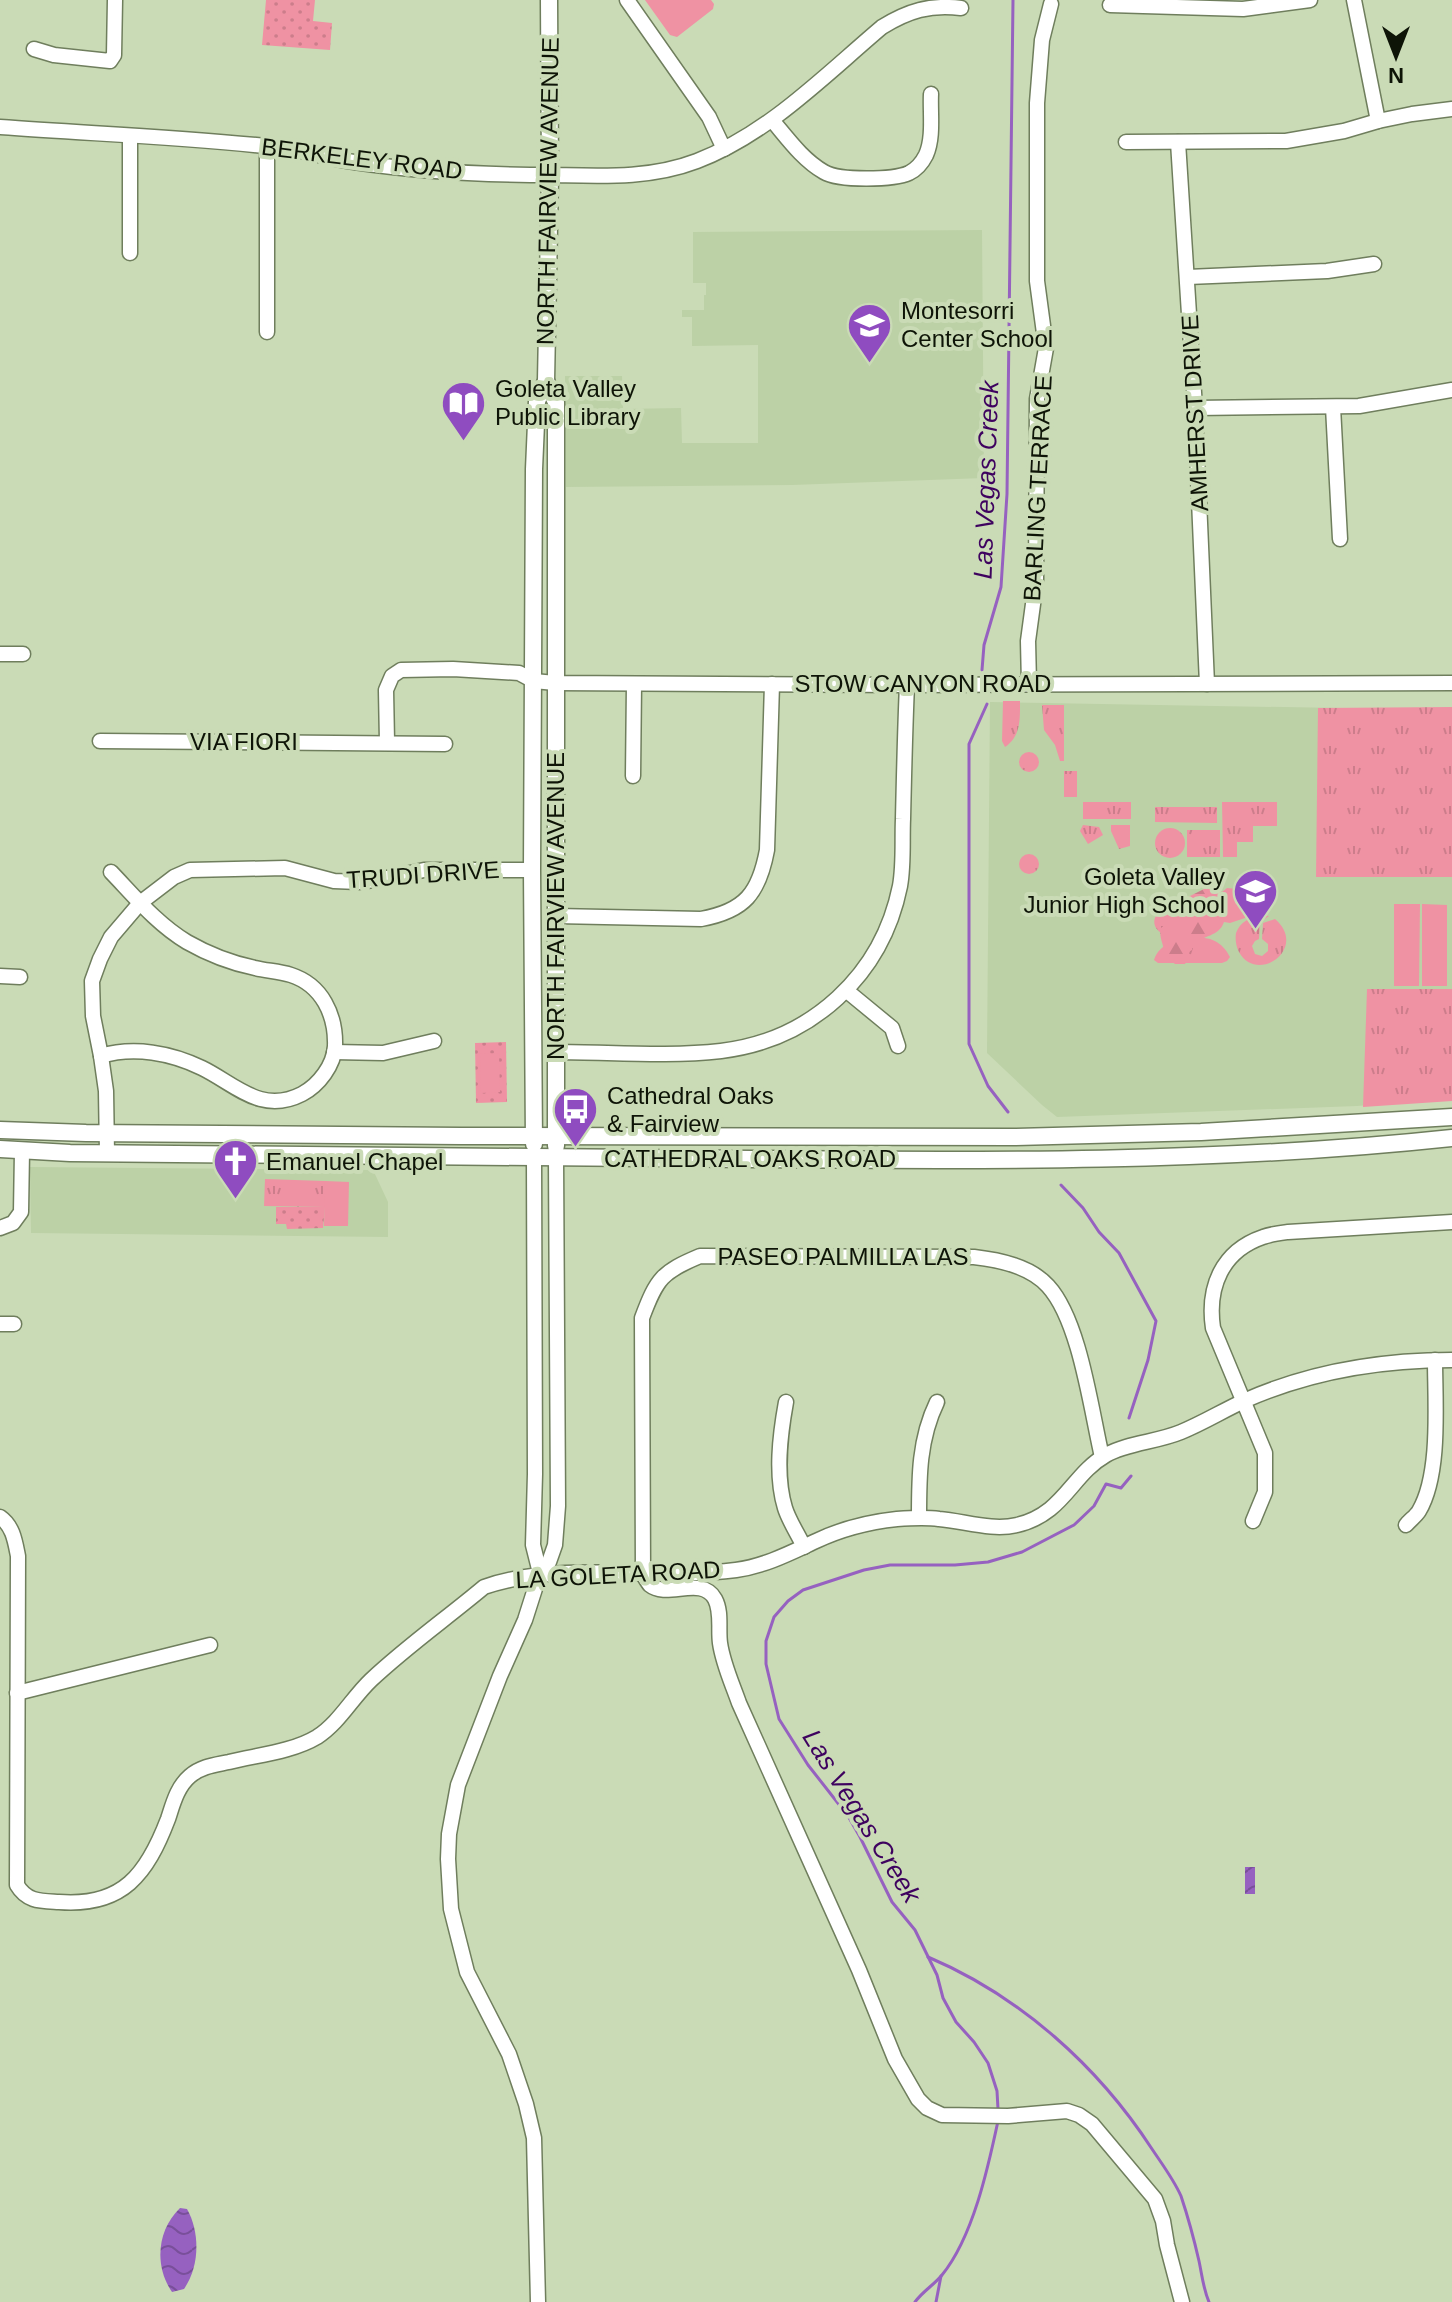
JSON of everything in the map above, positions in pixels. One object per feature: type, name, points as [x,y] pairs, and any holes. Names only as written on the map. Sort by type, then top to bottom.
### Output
[{"type":"main road","name":"NORTH FAIRVIEW AVENUE","points":[[534,1158],[534,469],[537,401],[546,381],[549,0]]},
{"type":"main road","name":"NORTH FAIRVIEW AVENUE","points":[[546,381],[556,402],[556,1158]]},
{"type":"main road","name":"CATHEDRAL OAKS ROAD","points":[[0,1130],[534,1136],[1036,1136],[1201,1132],[1452,1117]]},
{"type":"main road","name":"CATHEDRAL OAKS ROAD","points":[[0,1149],[107,1153],[898,1160],[1202,1156],[1368,1147],[1452,1138]]},
{"type":"street","points":[[34,49],[54,55],[110,61],[114,55],[115,0]]},
{"type":"street","points":[[627,0],[709,117],[724,149]]},
{"type":"street","points":[[1110,5],[1174,3],[1243,9],[1310,0]]},
{"type":"street","points":[[1354,0],[1378,121]]},
{"type":"street","name":"BERKELEY ROAD","points":[[0,127],[267,146],[369,164],[508,175],[626,176],[660,172],[724,149],[772,120],[882,27],[917,9],[937,3],[961,8]]},
{"type":"street","name":"BARLING TERRACE","points":[[1029,684],[1028,641],[1036,582],[1037,399],[1046,348],[1037,281],[1037,103],[1042,40],[1051,4]]},
{"type":"street","points":[[772,120],[797,150],[828,175],[842,178],[897,176],[918,168],[925,157],[930,134],[931,94]]},
{"type":"street","points":[[1126,142],[1286,141],[1452,109]]},
{"type":"street","points":[[130,136],[130,253]]},
{"type":"street","name":"AMHERST DRIVE","points":[[1178,142],[1188,277],[1207,684]]},
{"type":"street","points":[[267,146],[267,332]]},
{"type":"street","points":[[1188,277],[1327,271],[1374,264]]},
{"type":"street","points":[[1195,408],[1359,406],[1452,390]]},
{"type":"street","points":[[1333,407],[1340,539]]},
{"type":"street","points":[[0,654],[23,654]]},
{"type":"street","name":"STOW CANYON ROAD","points":[[387,742],[388,683],[397,672],[409,669],[519,673],[534,681],[555,683],[1452,683]]},
{"type":"street","points":[[633,776],[634,684]]},
{"type":"street","points":[[556,916],[701,919],[734,910],[746,899],[763,871],[767,850],[772,684]]},
{"type":"street","points":[[556,1052],[694,1052],[744,1047],[768,1040],[811,1020],[847,991],[877,949],[900,885],[907,685]]},
{"type":"street","name":"VIA FIORI","points":[[100,741],[445,744]]},
{"type":"street","name":"TRUDI DRIVE","points":[[107,1153],[108,1133],[101,1056],[93,1016],[92,981],[111,937],[140,903],[174,877],[190,870],[285,868],[334,881],[358,882],[424,870],[532,870]]},
{"type":"street","points":[[101,1056],[128,1051],[180,1058],[244,1094],[273,1101],[303,1094],[317,1084],[334,1052],[332,1017],[317,990],[301,978],[235,963],[190,943],[168,930],[111,872]]},
{"type":"street","points":[[0,976],[20,977]]},
{"type":"street","points":[[847,991],[892,1028],[898,1046]]},
{"type":"street","points":[[334,1052],[383,1053],[434,1041]]},
{"type":"street","points":[[0,1228],[13,1223],[21,1212],[22,1151]]},
{"type":"street","name":"NORTH FAIRVIEW AVENUE","points":[[534,1158],[533,1545],[540,1573]]},
{"type":"street","name":"NORTH FAIRVIEW AVENUE","points":[[538,2302],[534,2138],[509,2054],[467,1972],[451,1909],[448,1859],[458,1785],[525,1620],[540,1573],[549,1562],[555,1545],[556,1158]]},
{"type":"street","points":[[1253,1521],[1265,1492],[1265,1453],[1213,1328],[1210,1306],[1213,1288],[1222,1269],[1247,1245],[1264,1236],[1452,1222]]},
{"type":"street","name":"PASEO PALMILLA LAS","points":[[643,1574],[642,1318],[659,1281],[673,1267],[700,1256],[974,1257],[996,1259],[1016,1266],[1048,1285],[1065,1314],[1080,1353],[1102,1457]]},
{"type":"street","points":[[1406,1525],[1418,1513],[1427,1494],[1435,1429],[1435,1360]]},
{"type":"street","name":"LA GOLETA ROAD","points":[[0,1517],[6,1521],[14,1536],[18,1556],[17,1885],[32,1900],[95,1901],[112,1896],[140,1875],[162,1833],[179,1790],[189,1777],[203,1768],[299,1745],[316,1737],[331,1726],[373,1678],[484,1587],[506,1579],[540,1573],[643,1574],[737,1570],[777,1559],[841,1531],[919,1517],[1016,1526],[1040,1517],[1059,1504],[1102,1457],[1118,1449],[1178,1433],[1243,1401],[1298,1380],[1394,1361],[1452,1360]]},
{"type":"street","points":[[786,1402],[780,1442],[781,1481],[785,1508],[804,1547]]},
{"type":"street","points":[[919,1517],[922,1449],[928,1421],[937,1402]]},
{"type":"street","points":[[643,1574],[649,1585],[659,1589],[700,1588],[715,1598],[719,1611],[719,1641],[739,1703],[859,1970],[895,2059],[918,2099],[927,2108],[942,2115],[1008,2116],[1067,2111],[1092,2124],[1155,2199],[1182,2302]]},
{"type":"street","points":[[17,1693],[210,1645]]},
{"type":"shaded area","name":"Montesorri Center School","points":[[982,230],[984,478],[792,485],[566,487],[565,376],[622,376],[623,409],[681,408],[682,443],[758,443],[758,345],[692,346],[692,317],[682,317],[682,310],[704,310],[706,295],[706,283],[693,283],[693,232]]},
{"type":"shaded area","name":"Goleta Valley Junior High School","points":[[990,702],[1452,710],[1452,1098],[1357,1106],[1057,1117],[1042,1105],[987,1053]]},
{"type":"shaded area","points":[[30,1167],[373,1170],[388,1202],[388,1237],[31,1233]]},
{"type":"green space","points":[[266,0],[315,0],[313,21],[332,23],[330,50],[262,45]]},
{"type":"green space","points":[[645,0],[711,0],[714,4],[713,9],[677,37],[670,35]]},
{"type":"green space","points":[[1003,701],[1020,701],[1017,732],[1005,747],[1002,741]]},
{"type":"green space","points":[[1042,705],[1064,705],[1064,761],[1060,761],[1055,745],[1044,730]]},
{"type":"green space","points":[[1452,707],[1452,877],[1316,877],[1318,708]]},
{"type":"green space","points":[[1029,752],[1036,755],[1039,762],[1036,769],[1029,772],[1022,769],[1019,762],[1022,755]]},
{"type":"green space","points":[[1064,771],[1077,771],[1077,797],[1064,797]]},
{"type":"green space","points":[[1083,802],[1131,802],[1131,819],[1083,819]]},
{"type":"green space","points":[[1222,802],[1277,802],[1277,826],[1253,826],[1253,842],[1237,842],[1237,857],[1223,857]]},
{"type":"green space","points":[[1155,807],[1217,807],[1217,823],[1155,822]]},
{"type":"green space","points":[[1083,825],[1099,827],[1103,835],[1088,844],[1080,831]]},
{"type":"green space","points":[[1111,825],[1130,825],[1130,846],[1119,849]]},
{"type":"green space","points":[[1170,828],[1181,832],[1185,843],[1181,854],[1170,858],[1159,854],[1155,843],[1159,832]]},
{"type":"green space","points":[[1187,830],[1220,830],[1220,857],[1187,857]]},
{"type":"green space","points":[[1029,854],[1036,857],[1039,864],[1036,871],[1029,874],[1022,871],[1019,864],[1022,857]]},
{"type":"green space","points":[[1206,888],[1222,892],[1227,888],[1237,889],[1249,902],[1245,918],[1224,922],[1218,931],[1192,945],[1185,964],[1175,964],[1164,955],[1161,928],[1171,920],[1181,902]]},
{"type":"green space","points":[[1394,904],[1420,904],[1419,986],[1394,986]]},
{"type":"green space","points":[[1422,904],[1447,905],[1447,986],[1422,986]]},
{"type":"green space","points":[[1166,910],[1177,919],[1161,933],[1155,927],[1155,919],[1157,914]]},
{"type":"green space","points":[[1261,915],[1269,916],[1260,922],[1259,939],[1252,946],[1255,954],[1262,956],[1268,951],[1268,944],[1262,939],[1263,923],[1275,919],[1284,930],[1286,941],[1276,959],[1257,965],[1247,961],[1239,952],[1236,935],[1243,923]]},
{"type":"green space","points":[[1193,937],[1215,941],[1230,957],[1222,963],[1158,963],[1154,960],[1165,946]]},
{"type":"green space","points":[[1367,989],[1452,989],[1452,1101],[1363,1107]]},
{"type":"green space","points":[[506,1042],[507,1102],[476,1103],[475,1043]]},
{"type":"green space","points":[[499,1053],[500,1092],[481,1093],[480,1054]]},
{"type":"green space","points":[[265,1179],[325,1181],[325,1207],[264,1206]]},
{"type":"green space","points":[[325,1181],[349,1182],[348,1226],[324,1226]]},
{"type":"green space","points":[[276,1207],[325,1207],[323,1228],[287,1229],[286,1224],[276,1224]]},
{"type":"water","points":[[1245,1867],[1255,1867],[1255,1894],[1245,1894]]},
{"type":"water","points":[[180,2208],[187,2209],[194,2228],[195,2260],[184,2289],[172,2292],[162,2271],[161,2248],[167,2227]]},
{"type":"waterway","name":"Las Vegas Creek","points":[[982,670],[984,645],[1001,587],[1007,494],[1013,0]]},
{"type":"waterway","name":"Las Vegas Creek","points":[[987,704],[969,744],[969,1044],[988,1086],[1008,1112]]},
{"type":"waterway","name":"Las Vegas Creek","points":[[1061,1185],[1119,1253],[1156,1321],[1148,1360],[1129,1418]]},
{"type":"waterway","name":"Las Vegas Creek","points":[[998,2109],[997,2091],[988,2063],[956,2022],[915,1930],[892,1902],[848,1816],[808,1765],[779,1719],[766,1664],[766,1641],[774,1617],[803,1590],[890,1565],[988,1562],[1022,1552],[1074,1525],[1094,1506],[1106,1484],[1121,1488],[1131,1476]]},
{"type":"waterway","points":[[928,1957],[962,1973],[1025,2013],[1054,2036],[1107,2089],[1164,2166],[1181,2196],[1209,2302]]},
{"type":"waterway","name":"Las Vegas Creek","points":[[915,2302],[942,2275],[962,2242],[978,2201],[998,2121]]},
{"type":"waterway","points":[[936,2302],[941,2276]]},
{"type":"place","name":"Montesorri Center School","points":[[870,364]]},
{"type":"place","name":"Goleta Valley Public Library","points":[[464,442]]},
{"type":"place","name":"Goleta Valley Junior High School","points":[[1256,930]]},
{"type":"place","name":"Cathedral Oaks & Fairview","points":[[576,1149]]},
{"type":"place","name":"Emanuel Chapel","points":[[235,1201]]}]
